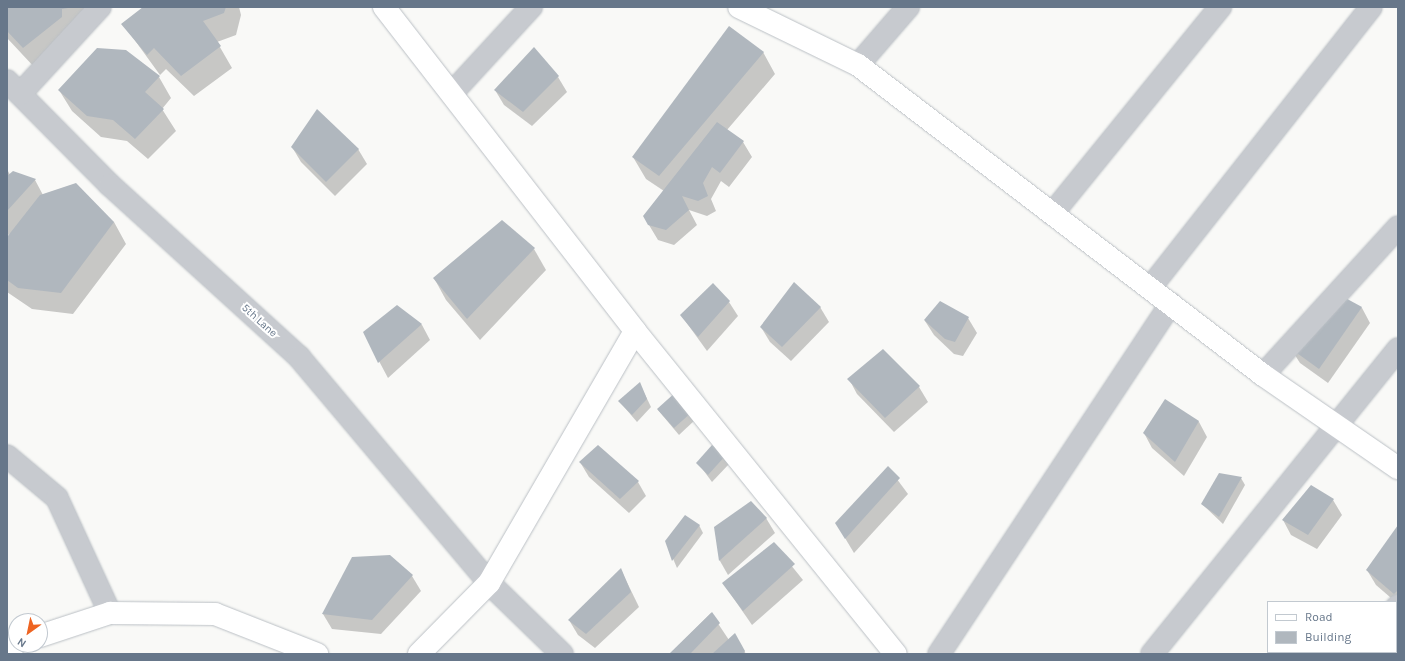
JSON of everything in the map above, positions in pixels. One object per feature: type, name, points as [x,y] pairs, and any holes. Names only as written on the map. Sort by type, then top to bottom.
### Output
[{"type":"street","points":[[13,87],[100,7]]},
{"type":"street","points":[[384,7],[635,331],[896,654]]},
{"type":"street","points":[[452,93],[531,7]]},
{"type":"street","points":[[739,7],[858,65],[1263,375],[1336,423],[1398,468]]},
{"type":"street","points":[[858,65],[908,7]]},
{"type":"street","points":[[1052,214],[1220,7]]},
{"type":"street","points":[[1150,288],[1371,7]]},
{"type":"street","name":"5th Lane","points":[[13,87],[110,185],[299,357],[489,583],[562,654]]},
{"type":"street","points":[[1263,375],[1398,227]]},
{"type":"street","points":[[939,654],[1171,304]]},
{"type":"street","points":[[419,654],[489,583],[635,331]]},
{"type":"street","points":[[1152,654],[1336,423],[1398,349]]},
{"type":"street","points":[[7,456],[57,498],[110,612]]},
{"type":"street","points":[[48,633],[110,612],[215,614],[317,654]]},
{"type":"building","points":[[7,7],[74,7],[62,9],[62,17],[23,48],[7,31]]},
{"type":"building","points":[[143,7],[226,7],[224,13],[203,21],[221,46],[181,76],[154,48],[147,55],[121,24]]},
{"type":"building","points":[[729,26],[764,52],[659,176],[632,157]]},
{"type":"building","points":[[534,47],[559,76],[523,112],[494,90]]},
{"type":"building","points":[[97,48],[126,50],[160,76],[145,92],[164,109],[135,139],[113,120],[87,116],[58,90]]},
{"type":"building","points":[[317,109],[359,149],[326,182],[291,147]]},
{"type":"building","points":[[717,122],[744,141],[720,173],[712,167],[703,183],[708,196],[698,201],[682,196],[689,210],[666,230],[648,225],[643,216]]},
{"type":"building","points":[[13,171],[36,179],[7,211],[7,176]]},
{"type":"building","points":[[76,183],[114,222],[61,293],[18,288],[7,280],[7,237],[40,195]]},
{"type":"building","points":[[502,220],[535,248],[467,319],[433,278]]},
{"type":"building","points":[[794,282],[821,307],[782,347],[760,327]]},
{"type":"building","points":[[713,283],[730,301],[698,337],[680,315]]},
{"type":"building","points":[[1338,294],[1362,307],[1319,369],[1290,348]]},
{"type":"building","points":[[940,301],[969,317],[955,342],[945,339],[924,320]]},
{"type":"building","points":[[397,305],[422,324],[378,363],[363,332]]},
{"type":"building","points":[[883,349],[920,386],[885,418],[847,379]]},
{"type":"building","points":[[640,382],[647,399],[632,415],[618,401]]},
{"type":"building","points":[[677,391],[692,412],[674,428],[657,409]]},
{"type":"building","points":[[1165,399],[1199,421],[1175,462],[1143,433]]},
{"type":"building","points":[[598,445],[639,481],[620,499],[579,462]]},
{"type":"building","points":[[712,445],[726,455],[708,475],[696,463]]},
{"type":"building","points":[[888,466],[900,478],[845,539],[835,523]]},
{"type":"building","points":[[1219,473],[1242,477],[1219,517],[1201,504]]},
{"type":"building","points":[[1311,485],[1334,499],[1308,535],[1282,520]]},
{"type":"building","points":[[751,501],[767,518],[719,561],[714,527]]},
{"type":"building","points":[[685,515],[700,525],[672,561],[665,541]]},
{"type":"building","points":[[1398,525],[1398,590],[1394,594],[1366,570]]},
{"type":"building","points":[[774,542],[795,564],[743,611],[722,583]]},
{"type":"building","points":[[390,555],[413,575],[372,620],[322,614],[352,557]]},
{"type":"building","points":[[621,568],[631,592],[586,634],[568,620]]},
{"type":"building","points":[[712,612],[720,623],[690,654],[669,654]]},
{"type":"building","points":[[735,633],[745,651],[743,654],[712,654]]},
{"type":"building","points":[[1397,645],[1398,654],[1373,654],[1397,653]]}]
